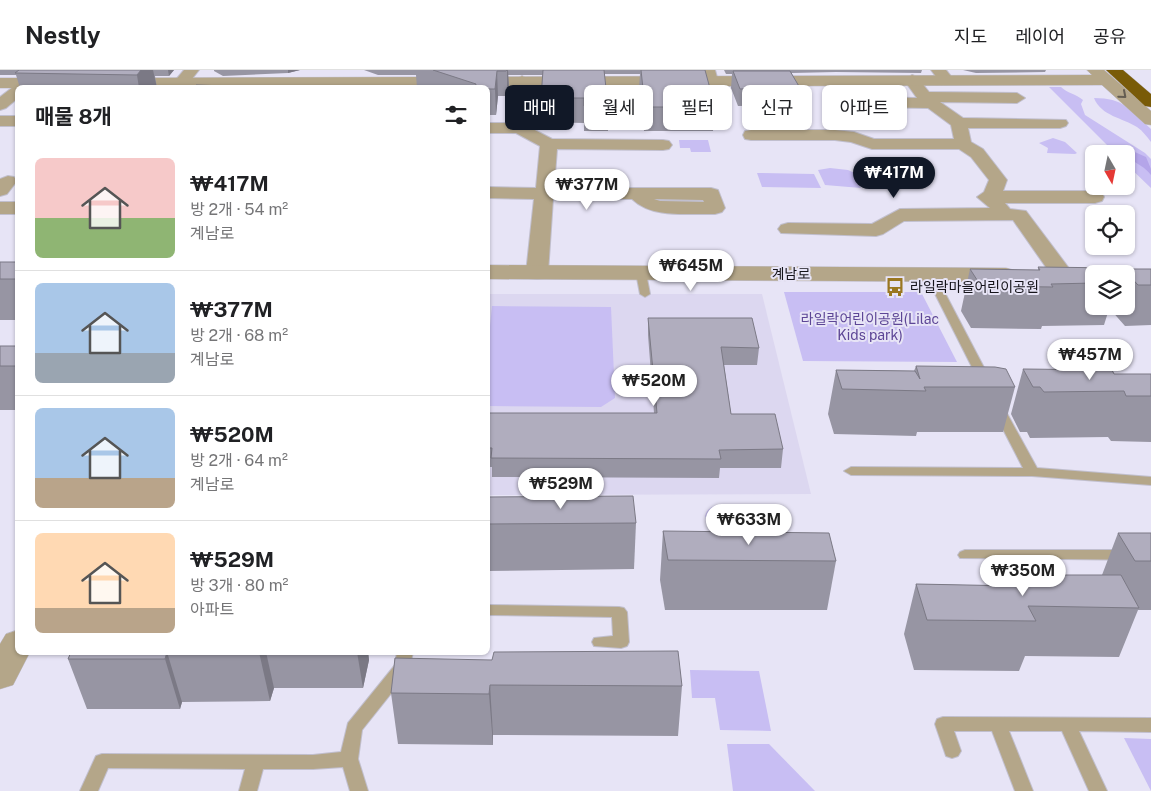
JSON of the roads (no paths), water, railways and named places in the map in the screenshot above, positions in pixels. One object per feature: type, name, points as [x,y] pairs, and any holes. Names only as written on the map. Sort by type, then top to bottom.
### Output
[{"type":"highway","points":[[1137,70],[1151,81]]},
{"type":"highway","points":[[1105,73],[1151,102]]},
{"type":"street","points":[[104,83],[187,76],[327,80],[467,76],[522,82],[710,75],[912,80],[942,75],[1105,73],[1151,120]]},
{"type":"street","points":[[912,80],[928,100],[959,123],[1060,123]]},
{"type":"street","points":[[0,83],[15,86]]},
{"type":"street","points":[[48,85],[74,83]]},
{"type":"street","points":[[0,105],[15,92]]},
{"type":"street","points":[[907,101],[1017,98]]},
{"type":"street","points":[[0,121],[15,121]]},
{"type":"street","points":[[959,123],[962,144]]},
{"type":"street","points":[[490,128],[505,128]]},
{"type":"street","points":[[522,130],[549,144],[663,145]]},
{"type":"street","points":[[750,135],[835,134],[854,137],[872,144],[962,144],[977,153],[998,180],[991,197]]},
{"type":"street","points":[[537,272],[549,144]]},
{"type":"street","points":[[490,194],[637,194]]},
{"type":"street","points":[[920,215],[909,197],[991,197],[1092,205]]},
{"type":"street","points":[[991,197],[1012,215],[1063,275]]},
{"type":"street","points":[[788,229],[876,230],[900,215],[1012,215],[1085,206]]},
{"type":"street","points":[[0,208],[15,208]]},
{"type":"street","name":"계남로","points":[[490,272],[537,272],[643,283],[930,274],[1085,275]]},
{"type":"street","points":[[0,675],[15,648]]},
{"type":"lane","points":[[930,274],[989,369],[989,396],[995,401],[1032,472]]},
{"type":"lane","points":[[851,471],[1032,472],[1151,481]]},
{"type":"lane","points":[[964,555],[1151,555]]},
{"type":"lane","points":[[490,610],[619,612],[621,642],[600,642]]},
{"type":"lane","points":[[359,791],[349,759],[354,728],[403,667],[405,655]]},
{"type":"lane","points":[[952,751],[942,724],[1151,725]]},
{"type":"lane","points":[[998,724],[1024,791]]},
{"type":"lane","points":[[1068,725],[1098,791]]},
{"type":"lane","points":[[89,791],[102,760],[314,762],[349,759]]},
{"type":"lane","points":[[248,791],[256,762]]},
{"type":"place","name":"라일락마을어린이공원","points":[[895,287]]},
{"type":"park label","name":"라일락어린이공원(Lilac Kids park)","points":[[870,328]]}]
